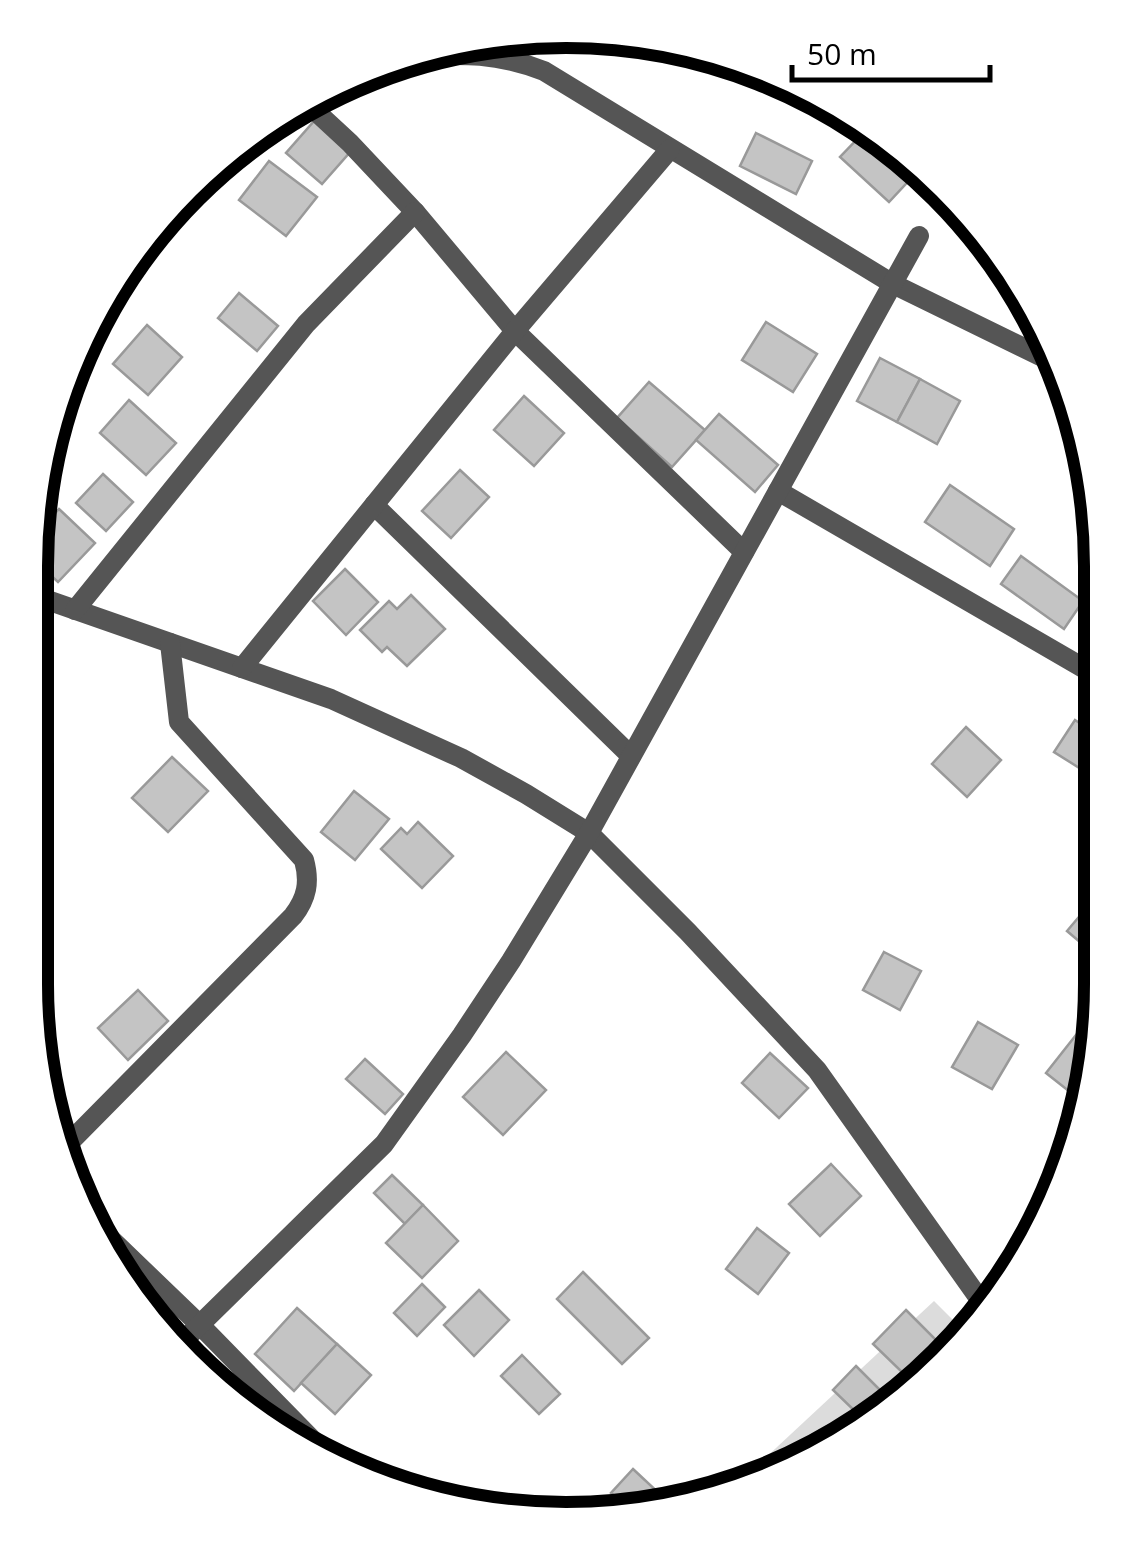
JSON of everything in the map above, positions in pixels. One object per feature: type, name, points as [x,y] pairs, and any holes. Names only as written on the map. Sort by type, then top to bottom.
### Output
[{"type":"street","points":[[481,55],[526,64],[561,80],[893,284],[1039,355]]},
{"type":"street","points":[[316,112],[415,212],[516,330],[744,552]]},
{"type":"street","points":[[242,668],[516,330],[670,149]]},
{"type":"street","points":[[75,610],[306,324],[415,212]]},
{"type":"street","points":[[187,1337],[384,1144],[511,961],[631,756],[919,236]]},
{"type":"street","points":[[778,491],[1084,668]]},
{"type":"street","points":[[374,505],[631,756]]},
{"type":"street","points":[[48,600],[331,699],[461,758],[588,832],[688,932],[816,1070],[979,1297]]},
{"type":"street","points":[[72,1140],[293,916],[306,892],[304,860],[179,722],[170,643]]},
{"type":"street","points":[[123,1252],[301,1428]]},
{"type":"shaded area","points":[[934,1301],[957,1324],[908,1373],[854,1414],[759,1464]]},
{"type":"building","points":[[315,120],[351,151],[322,184],[286,153]]},
{"type":"building","points":[[756,133],[812,161],[796,194],[740,166]]},
{"type":"building","points":[[858,138],[911,179],[889,202],[840,157]]},
{"type":"building","points":[[269,161],[317,197],[286,236],[239,200]]},
{"type":"building","points":[[239,293],[278,326],[257,351],[218,318]]},
{"type":"building","points":[[766,322],[817,354],[793,392],[742,360]]},
{"type":"building","points":[[147,325],[182,357],[148,395],[113,364]]},
{"type":"building","points":[[880,358],[920,379],[897,422],[857,401]]},
{"type":"building","points":[[920,379],[960,401],[937,444],[897,422]]},
{"type":"building","points":[[649,382],[705,430],[672,467],[617,418]]},
{"type":"building","points":[[524,396],[564,433],[534,466],[494,430]]},
{"type":"building","points":[[129,400],[176,443],[146,475],[100,433]]},
{"type":"building","points":[[719,414],[778,465],[755,492],[696,440]]},
{"type":"building","points":[[460,470],[489,497],[451,538],[422,511]]},
{"type":"building","points":[[103,474],[133,502],[106,531],[76,503]]},
{"type":"building","points":[[950,485],[1014,529],[990,566],[925,522]]},
{"type":"building","points":[[59,509],[95,543],[58,582],[48,573],[50,519]]},
{"type":"building","points":[[1021,556],[1083,601],[1064,629],[1001,584]]},
{"type":"building","points":[[345,569],[378,602],[346,635],[313,601]]},
{"type":"building","points":[[411,595],[445,629],[407,666],[387,647],[382,652],[360,630],[389,601],[397,609]]},
{"type":"building","points":[[1075,720],[1084,726],[1084,771],[1054,752]]},
{"type":"building","points":[[966,727],[1001,760],[967,797],[932,764]]},
{"type":"building","points":[[172,757],[208,791],[168,832],[132,798]]},
{"type":"building","points":[[354,791],[389,819],[355,860],[321,832]]},
{"type":"building","points":[[418,822],[453,856],[422,888],[381,849],[401,828],[407,834]]},
{"type":"building","points":[[1084,911],[1084,945],[1067,931]]},
{"type":"building","points":[[884,952],[921,971],[900,1010],[863,990]]},
{"type":"building","points":[[138,990],[168,1021],[128,1060],[98,1028]]},
{"type":"building","points":[[978,1022],[1018,1045],[992,1089],[952,1067]]},
{"type":"building","points":[[1076,1035],[1081,1039],[1073,1094],[1046,1073]]},
{"type":"building","points":[[506,1052],[546,1090],[503,1135],[463,1097]]},
{"type":"building","points":[[770,1053],[808,1088],[779,1118],[742,1083]]},
{"type":"building","points":[[365,1059],[403,1094],[385,1114],[346,1079]]},
{"type":"building","points":[[831,1164],[861,1196],[820,1236],[789,1204]]},
{"type":"building","points":[[392,1175],[423,1205],[405,1224],[374,1193]]},
{"type":"building","points":[[423,1205],[458,1241],[422,1278],[386,1243]]},
{"type":"building","points":[[757,1228],[789,1253],[758,1294],[726,1269]]},
{"type":"building","points":[[583,1272],[649,1338],[622,1364],[557,1299]]},
{"type":"building","points":[[422,1284],[445,1307],[417,1336],[394,1313]]},
{"type":"building","points":[[479,1290],[509,1320],[474,1356],[444,1325]]},
{"type":"building","points":[[297,1308],[337,1344],[294,1391],[255,1354]]},
{"type":"building","points":[[906,1310],[937,1341],[905,1375],[873,1344]]},
{"type":"building","points":[[337,1344],[371,1375],[335,1414],[301,1383]]},
{"type":"building","points":[[522,1355],[560,1394],[539,1414],[501,1376]]},
{"type":"building","points":[[856,1366],[883,1393],[856,1412],[833,1390]]},
{"type":"building","points":[[633,1469],[659,1493],[617,1498],[611,1493]]}]
